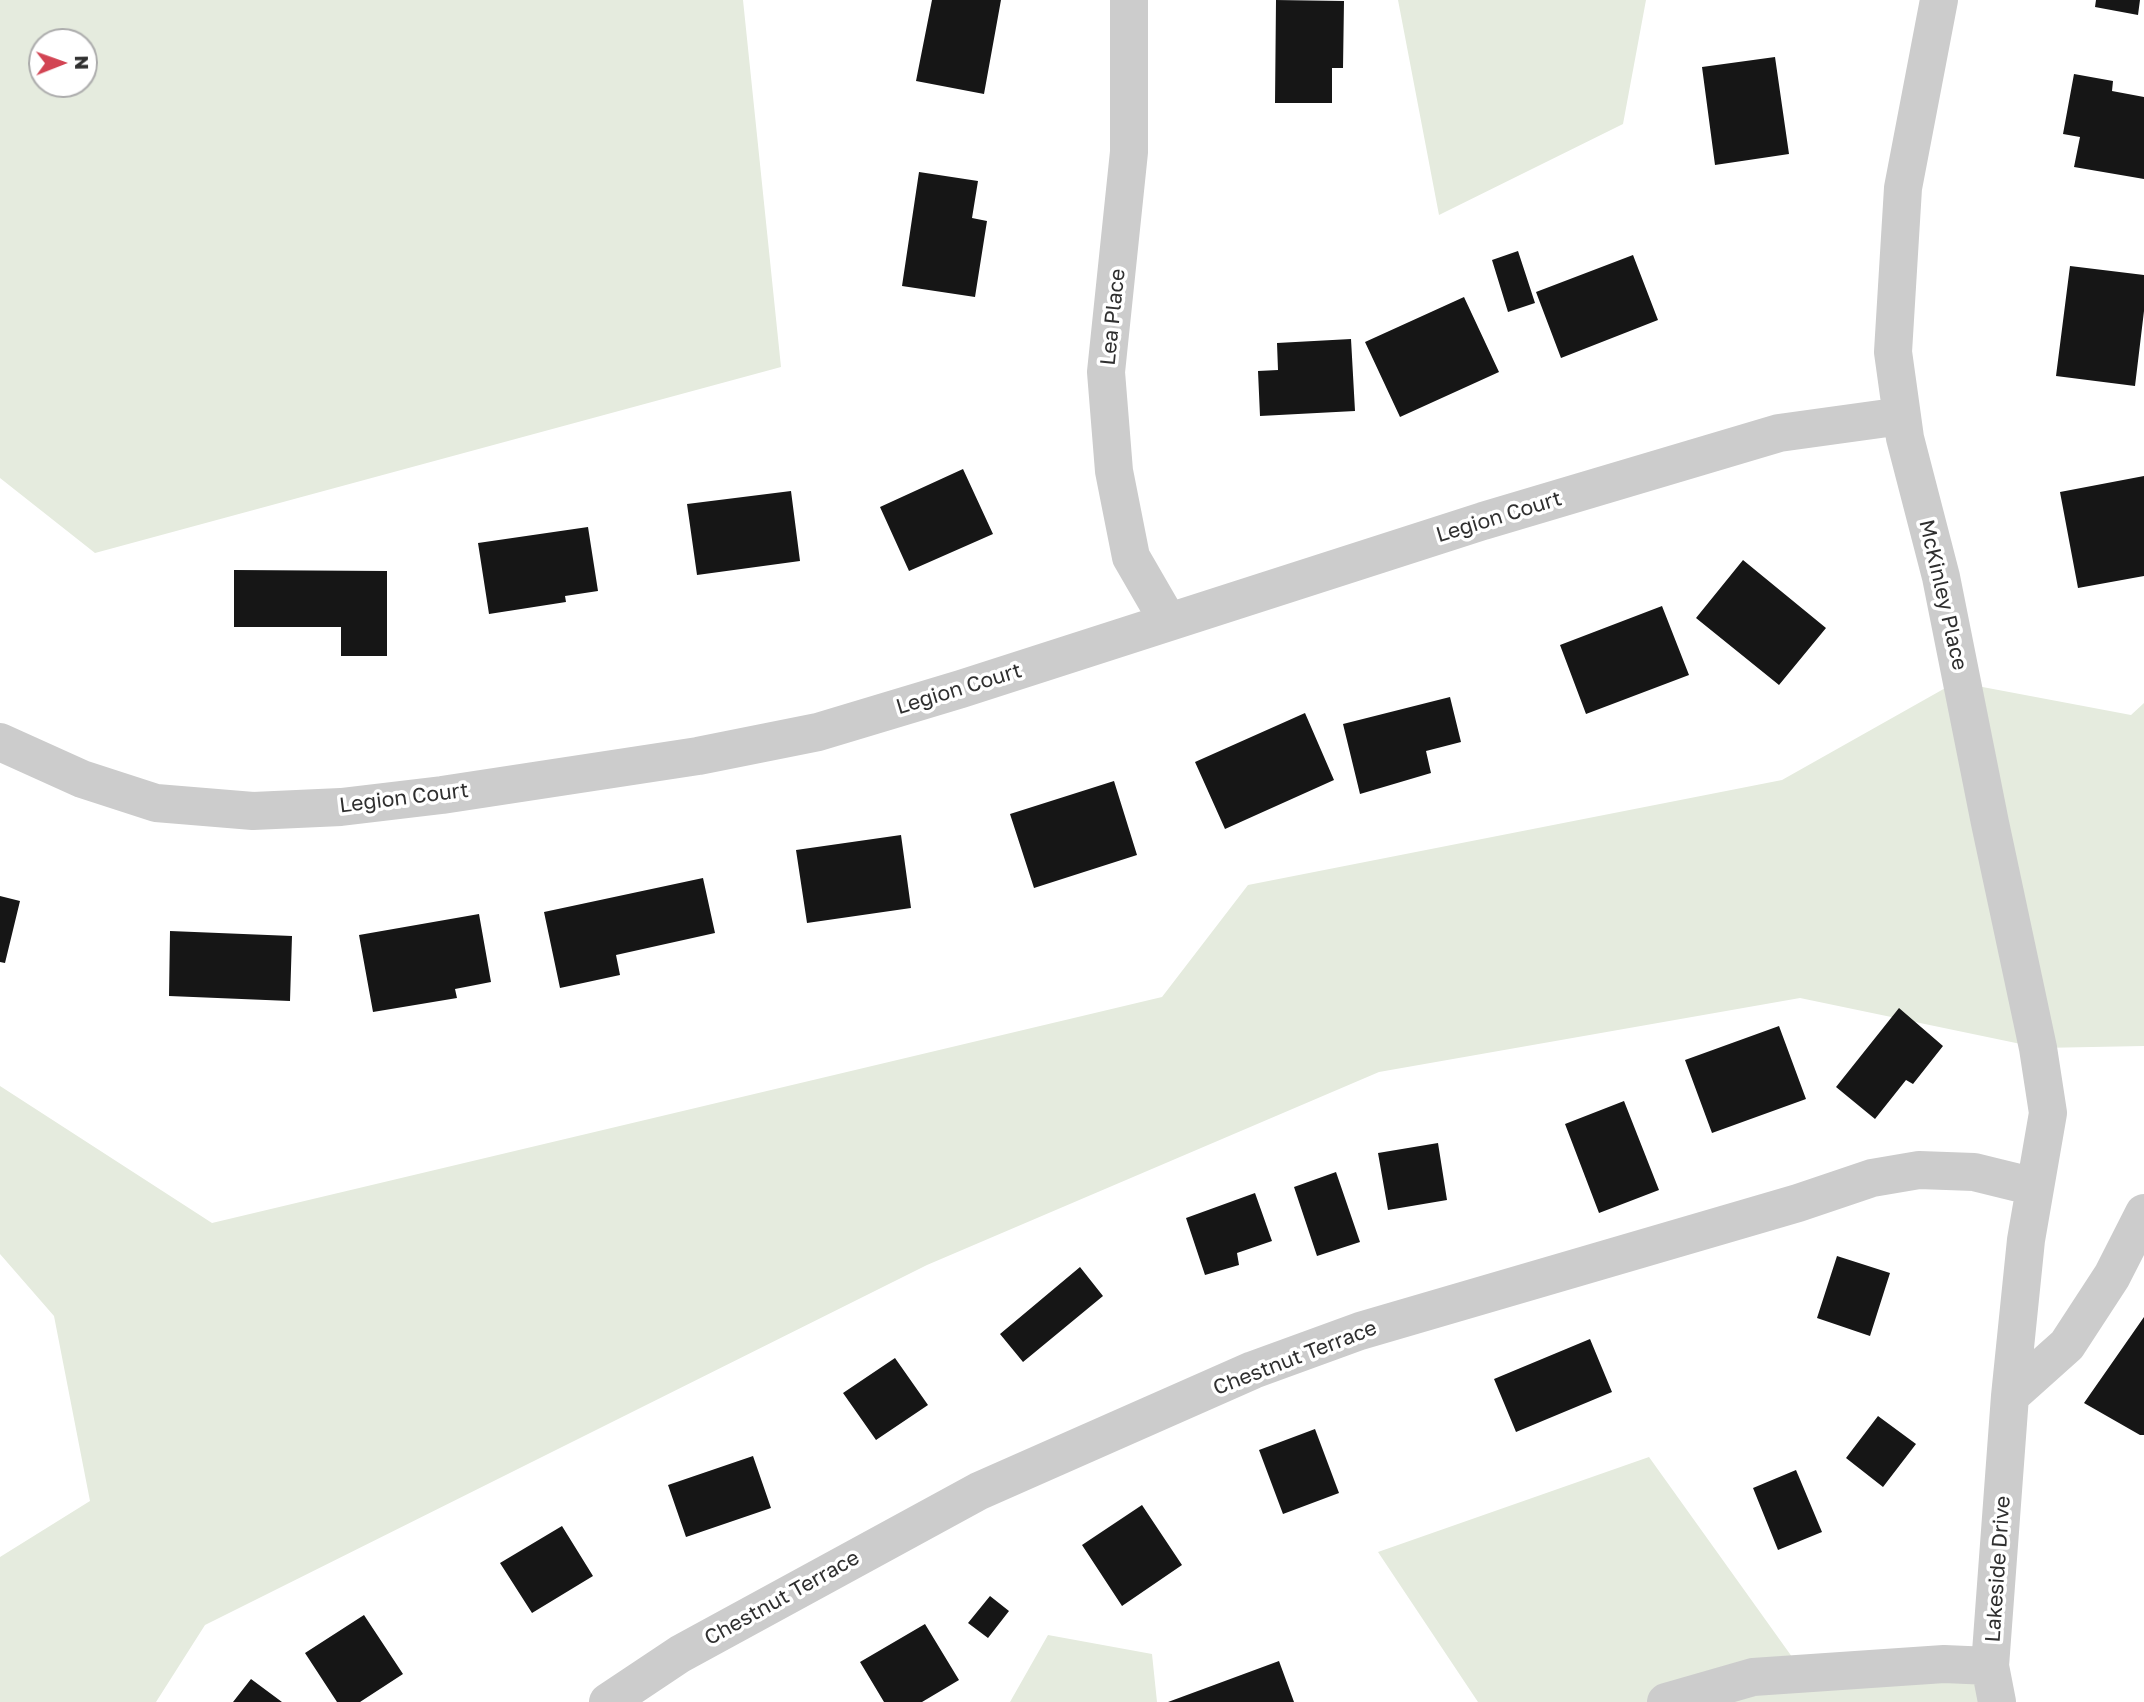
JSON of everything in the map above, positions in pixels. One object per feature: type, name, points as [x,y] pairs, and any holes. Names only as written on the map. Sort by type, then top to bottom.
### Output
[{"type":"street","name":"Lea Place","points":[[1129,0],[1129,152],[1106,372],[1114,471],[1131,557],[1168,621]]},
{"type":"street","name":"McKinley Place","points":[[1939,0],[1903,188],[1893,352],[1905,438],[1941,577],[2038,1048],[2048,1113],[2035,1187]]},
{"type":"street","name":"Legion Court","points":[[0,742],[82,779],[156,803],[253,811],[341,807],[442,795],[671,760],[818,732],[961,689],[1483,521],[1779,433],[1902,416]]},
{"type":"street","name":"Chestnut Terrace","points":[[608,1702],[680,1654],[979,1491],[1253,1370],[1348,1335],[1798,1203],[1872,1178],[1919,1170],[1974,1172],[2035,1187]]},
{"type":"street","name":"Lakeside Drive","points":[[1666,1702],[1753,1677],[1944,1664],[1994,1684],[2010,1396],[2026,1240],[2035,1187]]},
{"type":"street","points":[[2010,1396],[2067,1345],[2112,1276],[2144,1213]]},
{"type":"shaded area","points":[[0,0],[743,0],[781,367],[95,553],[0,478]]},
{"type":"shaded area","points":[[1398,0],[1646,0],[1623,124],[1439,215]]},
{"type":"shaded area","points":[[1956,682],[2131,715],[2144,703],[2144,1046],[2040,1048],[1800,998],[1379,1072],[927,1265],[205,1625],[156,1702],[0,1702],[0,1557],[90,1501],[54,1316],[0,1254],[0,1086],[212,1223],[1162,997],[1248,885],[1782,780]]},
{"type":"shaded area","points":[[1649,1457],[1805,1675],[1990,1666],[2002,1702],[1478,1702],[1378,1552]]},
{"type":"shaded area","points":[[1048,1635],[1152,1654],[1157,1702],[1010,1702]]},
{"type":"building","points":[[932,0],[1001,0],[984,94],[916,81]]},
{"type":"building","points":[[1276,0],[1344,1],[1343,68],[1332,68],[1332,103],[1275,103]]},
{"type":"building","points":[[2096,0],[2140,0],[2138,15],[2095,7]]},
{"type":"building","points":[[1775,57],[1789,154],[1715,165],[1702,67]]},
{"type":"building","points":[[2074,74],[2113,81],[2112,91],[2144,97],[2144,179],[2074,167],[2080,137],[2063,134]]},
{"type":"building","points":[[919,172],[978,181],[972,218],[987,221],[975,297],[902,286]]},
{"type":"building","points":[[1518,251],[1535,303],[1508,312],[1492,260]]},
{"type":"building","points":[[1633,255],[1658,320],[1561,358],[1536,292]]},
{"type":"building","points":[[2070,266],[2144,275],[2144,311],[2135,386],[2056,376]]},
{"type":"building","points":[[1464,297],[1499,372],[1400,417],[1365,342]]},
{"type":"building","points":[[1351,339],[1355,411],[1260,416],[1258,371],[1278,370],[1277,343]]},
{"type":"building","points":[[963,469],[993,534],[909,571],[880,507]]},
{"type":"building","points":[[2144,476],[2144,576],[2078,588],[2060,492]]},
{"type":"building","points":[[791,491],[800,561],[697,575],[687,504]]},
{"type":"building","points":[[588,527],[598,591],[565,596],[566,602],[489,614],[478,543]]},
{"type":"building","points":[[1743,560],[1826,628],[1779,685],[1696,618]]},
{"type":"building","points":[[234,570],[387,571],[387,656],[341,656],[341,627],[234,627]]},
{"type":"building","points":[[1662,606],[1689,675],[1586,714],[1560,645]]},
{"type":"building","points":[[1450,697],[1461,742],[1426,751],[1431,773],[1360,794],[1343,724]]},
{"type":"building","points":[[1305,713],[1334,780],[1225,829],[1195,762]]},
{"type":"building","points":[[1114,781],[1137,855],[1034,888],[1010,814]]},
{"type":"building","points":[[901,835],[911,908],[807,923],[796,850]]},
{"type":"building","points":[[703,878],[715,933],[616,955],[620,975],[560,988],[544,912]]},
{"type":"building","points":[[0,896],[20,901],[5,963],[0,962]]},
{"type":"building","points":[[479,914],[491,982],[455,989],[457,998],[373,1012],[359,935]]},
{"type":"building","points":[[170,931],[292,936],[290,1001],[169,996]]},
{"type":"building","points":[[1899,1008],[1943,1046],[1913,1084],[1906,1080],[1875,1119],[1836,1087]]},
{"type":"building","points":[[1779,1026],[1806,1099],[1712,1133],[1685,1060]]},
{"type":"building","points":[[1624,1101],[1659,1190],[1599,1213],[1565,1124]]},
{"type":"building","points":[[1438,1143],[1447,1200],[1388,1210],[1378,1153]]},
{"type":"building","points":[[1336,1172],[1360,1242],[1317,1256],[1294,1187]]},
{"type":"building","points":[[1255,1193],[1272,1241],[1237,1253],[1239,1265],[1205,1275],[1186,1218]]},
{"type":"building","points":[[1837,1256],[1890,1273],[1870,1336],[1817,1318]]},
{"type":"building","points":[[1080,1267],[1103,1296],[1023,1362],[1000,1334]]},
{"type":"building","points":[[2144,1317],[2144,1435],[2140,1435],[2084,1403]]},
{"type":"building","points":[[1590,1339],[1612,1392],[1516,1432],[1494,1379]]},
{"type":"building","points":[[895,1358],[928,1405],[876,1440],[843,1393]]},
{"type":"building","points":[[1878,1416],[1916,1444],[1883,1487],[1846,1458]]},
{"type":"building","points":[[1315,1429],[1339,1493],[1283,1514],[1259,1450]]},
{"type":"building","points":[[753,1456],[771,1508],[686,1537],[668,1485]]},
{"type":"building","points":[[1796,1470],[1822,1532],[1778,1550],[1753,1488]]},
{"type":"building","points":[[1142,1505],[1182,1565],[1122,1606],[1082,1545]]},
{"type":"building","points":[[562,1526],[593,1576],[532,1613],[500,1563]]},
{"type":"building","points":[[990,1596],[1009,1611],[988,1638],[968,1623]]},
{"type":"building","points":[[364,1615],[403,1674],[360,1702],[337,1702],[305,1653]]},
{"type":"building","points":[[925,1624],[959,1680],[922,1702],[884,1702],[860,1662]]},
{"type":"building","points":[[1279,1661],[1294,1702],[1168,1702]]},
{"type":"building","points":[[251,1679],[282,1702],[233,1702]]}]
